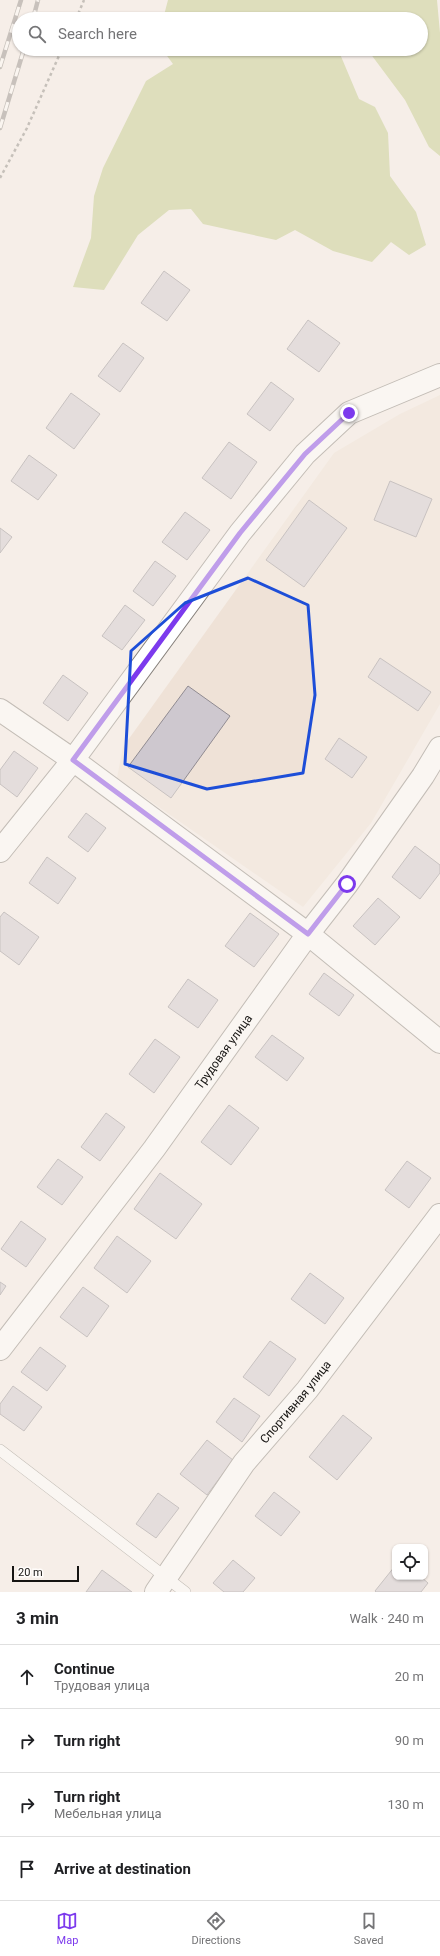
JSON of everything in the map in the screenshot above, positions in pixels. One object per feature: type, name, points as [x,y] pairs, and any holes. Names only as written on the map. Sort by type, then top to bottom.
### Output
[{"type":"street","points":[[0,851],[73,760],[240,533],[305,454],[349,413],[440,375]]},
{"type":"street","points":[[0,710],[73,760],[308,934],[440,1042]]},
{"type":"street","name":"Трудовая улица","points":[[0,1349],[154,1149],[308,934],[347,884],[423,776],[440,748]]},
{"type":"street","name":"Спортивная улица","points":[[162,1585],[244,1463],[307,1390],[440,1216]]},
{"type":"lane","points":[[0,1450],[162,1585],[185,1592]]},
{"type":"path","points":[[79,12],[84,0]]},
{"type":"path","points":[[0,178],[27,128],[59,56]]},
{"type":"highlighted area","points":[[248,578],[308,605],[315,695],[303,773],[207,789],[125,764],[131,651],[185,603]]},
{"type":"shaded area","points":[[440,395],[440,704],[371,823],[303,907],[117,778],[123,747],[334,453],[400,414]]},
{"type":"green space","points":[[168,0],[437,0],[440,33],[440,156],[429,147],[405,100],[372,56],[428,56],[428,12],[165,12]]},
{"type":"green space","points":[[167,56],[341,56],[359,99],[375,107],[388,133],[390,176],[416,212],[426,245],[409,255],[391,242],[372,262],[333,251],[295,230],[276,240],[203,224],[191,209],[169,210],[138,235],[104,290],[73,287],[91,238],[94,196],[103,168],[146,81],[173,64]]},
{"type":"building","points":[[164,271],[190,290],[167,321],[141,303]]},
{"type":"building","points":[[308,320],[340,343],[319,372],[287,349]]},
{"type":"building","points":[[123,343],[144,358],[120,392],[98,376]]},
{"type":"building","points":[[271,382],[294,399],[270,431],[247,414]]},
{"type":"building","points":[[71,393],[100,414],[74,449],[46,428]]},
{"type":"building","points":[[229,442],[257,462],[231,499],[202,478]]},
{"type":"building","points":[[29,455],[57,475],[38,500],[11,481]]},
{"type":"building","points":[[390,481],[432,499],[416,537],[374,520]]},
{"type":"building","points":[[309,500],[347,528],[304,587],[266,560]]},
{"type":"building","points":[[185,512],[210,530],[187,560],[162,542]]},
{"type":"building","points":[[0,528],[12,537],[0,553]]},
{"type":"building","points":[[155,561],[176,576],[153,606],[133,591]]},
{"type":"building","points":[[125,605],[145,620],[122,650],[102,636]]},
{"type":"building","points":[[380,658],[431,692],[418,711],[368,677]]},
{"type":"building","points":[[63,675],[88,693],[68,721],[43,703]]},
{"type":"building","points":[[188,686],[230,716],[171,798],[128,767]]},
{"type":"building","points":[[339,738],[367,757],[352,778],[325,759]]},
{"type":"building","points":[[14,751],[38,768],[17,797],[0,784],[0,770]]},
{"type":"building","points":[[86,813],[106,828],[88,852],[68,837]]},
{"type":"building","points":[[415,846],[440,865],[440,873],[420,899],[392,877]]},
{"type":"building","points":[[47,857],[76,878],[58,904],[29,883]]},
{"type":"building","points":[[378,898],[400,917],[375,945],[353,926]]},
{"type":"building","points":[[4,912],[39,937],[19,965],[0,951],[0,917]]},
{"type":"building","points":[[250,913],[279,934],[254,967],[225,946]]},
{"type":"building","points":[[324,973],[354,995],[339,1016],[309,994]]},
{"type":"building","points":[[188,979],[218,1000],[198,1028],[168,1007]]},
{"type":"building","points":[[272,1035],[304,1058],[287,1081],[255,1057]]},
{"type":"building","points":[[155,1039],[180,1057],[154,1093],[129,1074]]},
{"type":"building","points":[[229,1105],[259,1128],[231,1165],[201,1142]]},
{"type":"building","points":[[106,1113],[125,1127],[100,1161],[81,1147]]},
{"type":"building","points":[[58,1159],[83,1177],[62,1205],[37,1187]]},
{"type":"building","points":[[407,1161],[431,1178],[409,1208],[385,1190]]},
{"type":"building","points":[[160,1173],[202,1204],[176,1239],[134,1209]]},
{"type":"building","points":[[21,1221],[46,1239],[26,1267],[1,1249]]},
{"type":"building","points":[[117,1236],[151,1261],[127,1293],[94,1268]]},
{"type":"building","points":[[310,1273],[344,1298],[325,1324],[291,1299]]},
{"type":"building","points":[[0,1282],[6,1286],[0,1295]]},
{"type":"building","points":[[83,1287],[109,1306],[87,1337],[60,1317]]},
{"type":"building","points":[[270,1341],[296,1359],[269,1396],[243,1377]]},
{"type":"building","points":[[40,1347],[66,1366],[47,1391],[21,1372]]},
{"type":"building","points":[[13,1386],[42,1407],[24,1431],[0,1414],[0,1404]]},
{"type":"building","points":[[234,1398],[260,1416],[242,1442],[216,1422]]},
{"type":"building","points":[[343,1415],[372,1438],[337,1480],[309,1457]]},
{"type":"building","points":[[207,1440],[233,1460],[207,1495],[180,1474]]},
{"type":"building","points":[[274,1492],[300,1512],[281,1536],[255,1516]]},
{"type":"building","points":[[158,1493],[179,1508],[156,1538],[136,1524]]},
{"type":"building","points":[[233,1560],[255,1578],[243,1592],[224,1592],[213,1583]]},
{"type":"building","points":[[102,1570],[132,1592],[86,1592]]},
{"type":"building","points":[[392,1570],[392,1580],[424,1580],[428,1583],[421,1592],[375,1591]]},
{"type":"railway","points":[[17,12],[21,0]]},
{"type":"railway","points":[[35,12],[38,0]]},
{"type":"railway","points":[[0,67],[12,29]]},
{"type":"railway","points":[[0,128],[22,56]]},
{"type":"route","points":[[347,884],[308,934],[73,760],[240,533],[305,454],[349,413]]}]
